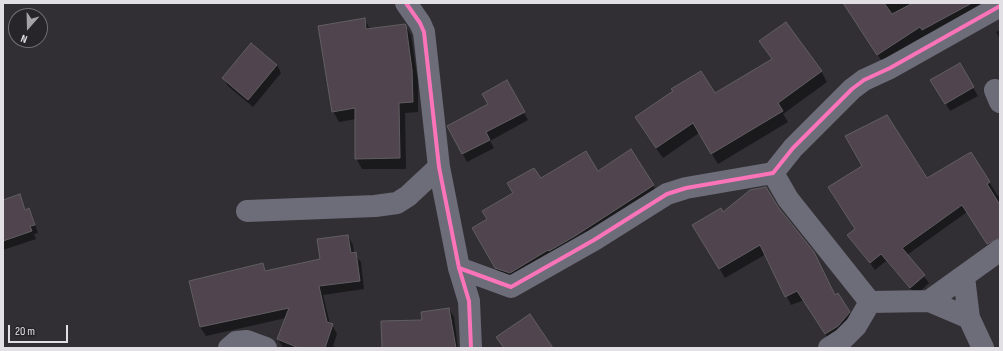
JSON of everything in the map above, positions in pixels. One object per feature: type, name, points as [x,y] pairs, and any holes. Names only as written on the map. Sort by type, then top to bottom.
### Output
[{"type":"street","points":[[406,3],[424,32],[439,167],[459,268],[469,301],[471,348]]},
{"type":"street","points":[[459,268],[512,287],[594,240],[667,194],[686,188],[773,173],[793,148],[852,89],[864,80],[890,68],[1000,6]]},
{"type":"street","points":[[246,211],[375,206],[397,203],[408,196],[439,167]]},
{"type":"street","points":[[773,173],[788,199],[870,302]]},
{"type":"street","points":[[929,301],[1000,250]]},
{"type":"street","points":[[964,277],[969,318],[983,348]]},
{"type":"street","points":[[469,301],[493,281]]},
{"type":"street","points":[[870,302],[929,301],[969,318]]},
{"type":"street","points":[[829,348],[843,339],[856,326],[870,302]]},
{"type":"street","points":[[228,348],[236,342],[247,341],[266,348]]},
{"type":"building","points":[[843,3],[884,3],[892,14],[913,3],[972,3],[922,30],[920,27],[877,55]]},
{"type":"building","points":[[365,18],[366,29],[406,25],[412,70],[413,102],[399,103],[400,158],[355,159],[355,108],[332,112],[318,26]]},
{"type":"building","points":[[786,22],[822,71],[778,103],[783,111],[711,154],[693,123],[656,148],[635,117],[673,91],[671,89],[701,71],[715,93],[772,59],[759,41]]},
{"type":"building","points":[[251,43],[277,65],[248,100],[222,78]]},
{"type":"building","points":[[960,63],[974,87],[945,104],[930,80]]},
{"type":"building","points":[[507,80],[525,112],[486,132],[490,140],[462,154],[447,126],[488,104],[482,94]]},
{"type":"building","points":[[887,115],[927,178],[971,152],[990,182],[987,184],[1000,205],[1000,238],[987,244],[962,205],[902,248],[925,275],[910,288],[881,254],[870,263],[847,235],[855,229],[828,187],[862,166],[845,136]]},
{"type":"building","points":[[631,149],[654,185],[575,236],[510,273],[495,268],[472,228],[487,219],[482,211],[513,193],[507,183],[534,168],[541,178],[586,151],[598,171]]},
{"type":"building","points":[[766,187],[778,207],[814,252],[835,295],[838,293],[850,312],[838,326],[825,334],[797,291],[785,297],[760,245],[719,269],[692,225],[721,208],[723,212],[750,190]]},
{"type":"building","points":[[20,194],[25,210],[29,208],[35,225],[30,226],[32,231],[3,241],[3,200]]},
{"type":"building","points":[[348,235],[351,253],[356,252],[360,281],[319,286],[327,322],[333,324],[325,348],[299,348],[277,339],[289,308],[200,327],[189,281],[263,263],[265,271],[320,259],[317,239]]},
{"type":"building","points":[[449,308],[456,348],[382,348],[381,321],[422,320],[421,312]]},
{"type":"building","points":[[530,314],[553,348],[504,348],[496,337]]},
{"type":"cycle path","points":[[406,3],[420,23],[424,32],[439,167],[459,268],[469,301],[471,348]]},
{"type":"cycle path","points":[[459,268],[511,287],[594,240],[667,194],[686,188],[773,173],[793,148],[852,89],[864,80],[890,68],[1000,6]]}]
